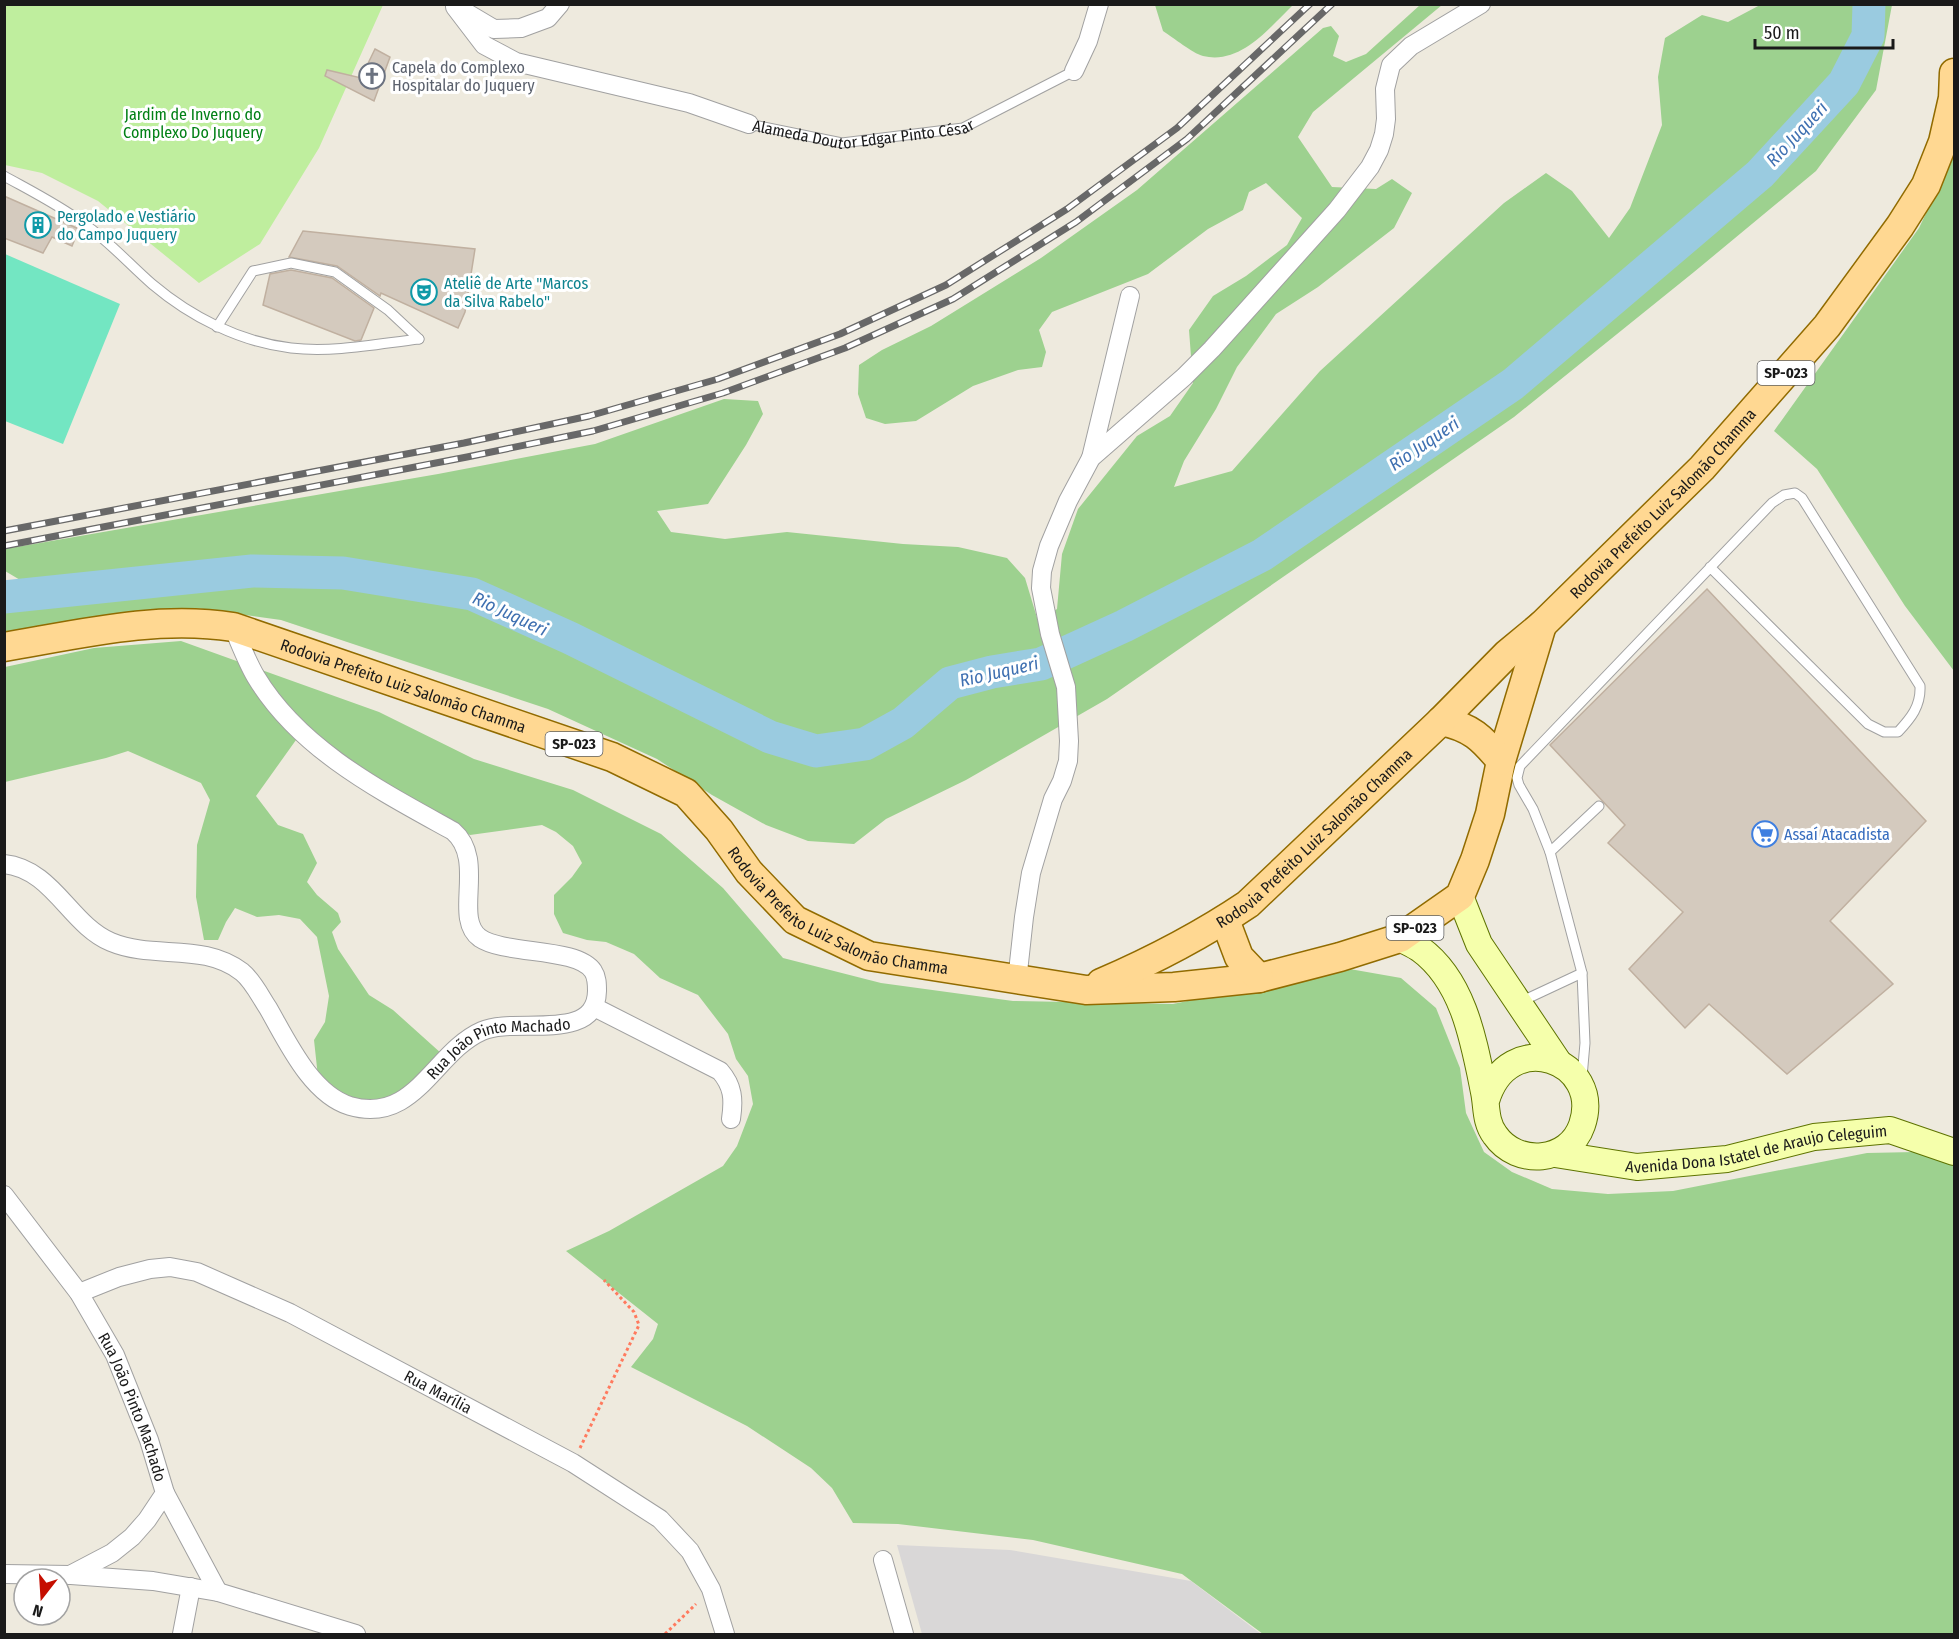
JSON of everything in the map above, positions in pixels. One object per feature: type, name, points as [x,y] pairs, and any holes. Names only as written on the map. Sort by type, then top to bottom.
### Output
[{"type":"main road","name":"Rodovia Prefeito Luiz Salomão Chamma","points":[[1086,990],[1152,961],[1225,920],[1248,904],[1441,721],[1507,654],[1542,625],[1702,468],[1827,326],[1900,226],[1926,185],[1943,142],[1953,98],[1954,73]]},
{"type":"main road","name":"Rodovia Prefeito Luiz Salomão Chamma","points":[[4,647],[173,622],[203,622],[233,627],[612,757],[658,778],[686,793],[719,830],[749,872],[795,920],[869,956],[1086,990],[1173,987],[1259,978],[1340,957],[1400,938],[1460,896],[1490,814],[1501,761],[1542,625]]},
{"type":"main road","points":[[1441,721],[1471,730],[1483,739],[1501,761]]},
{"type":"main road","points":[[1460,896],[1479,944],[1559,1063]]},
{"type":"main road","points":[[1225,920],[1239,957],[1259,978]]},
{"type":"main road","points":[[1400,938],[1420,949],[1457,994],[1468,1024],[1486,1101],[1487,1119],[1494,1134],[1506,1147],[1521,1155],[1538,1157],[1556,1154],[1569,1145],[1580,1132],[1585,1116],[1586,1100],[1572,1072],[1559,1063],[1545,1058],[1528,1058],[1513,1063],[1500,1073],[1490,1086],[1486,1101]]},
{"type":"main road","name":"Avenida Dona Istatel de Araujo Celeguim","points":[[1556,1154],[1637,1167],[1726,1159],[1814,1137],[1890,1130],[1954,1152]]},
{"type":"street","points":[[452,6],[494,29],[502,29],[521,28],[548,18],[560,4]]},
{"type":"street","name":"Alameda Doutor Edgar Pinto César","points":[[1074,71],[1088,41],[1099,4]]},
{"type":"street","points":[[1091,458],[1198,363],[1344,201],[1370,167],[1384,134],[1386,118],[1384,89],[1391,65],[1411,45],[1481,4]]},
{"type":"street","name":"Alameda Doutor Edgar Pinto César","points":[[452,6],[484,45],[516,62],[689,103],[749,124]]},
{"type":"street","points":[[1017,981],[1031,873],[1053,799],[1068,761],[1066,687],[1050,634],[1041,588],[1042,571],[1057,526],[1091,458],[1130,296]]},
{"type":"street","name":"Rua João Pinto Machado","points":[[4,864],[26,870],[40,878],[91,930],[112,943],[139,950],[200,954],[226,961],[244,973],[257,990],[312,1080],[329,1096],[349,1105],[367,1109],[393,1105],[422,1085],[466,1041],[483,1030],[520,1025],[570,1024],[587,1016],[594,1007],[597,993],[597,978],[592,969],[581,962],[496,944],[478,937],[471,926],[468,900],[469,865],[466,848],[461,838],[344,766],[292,723],[256,676],[233,627]]},
{"type":"street","points":[[594,1007],[720,1071],[728,1080],[734,1101],[731,1119]]},
{"type":"street","name":"Rua João Pinto Machado","points":[[4,1195],[79,1293],[115,1355],[149,1440],[165,1492],[147,1520],[132,1537],[112,1553],[72,1574]]},
{"type":"street","name":"Rua Marília","points":[[79,1293],[119,1277],[150,1269],[170,1267],[196,1272],[291,1313],[573,1463],[660,1519],[690,1551],[711,1589],[725,1635]]},
{"type":"street","points":[[165,1492],[218,1592]]},
{"type":"street","points":[[883,1560],[904,1635]]},
{"type":"street","points":[[72,1575],[218,1592],[356,1635]]},
{"type":"street","points":[[182,1635],[190,1587]]},
{"type":"lane","name":"Alameda Doutor Edgar Pinto César","points":[[749,124],[842,143],[963,128],[1074,71]]},
{"type":"lane","points":[[4,176],[84,224],[154,286],[195,314],[217,327],[245,338],[291,348],[321,350],[419,339],[388,310],[335,272],[291,263],[253,271],[217,327]]},
{"type":"lane","points":[[1581,1086],[1586,1043],[1582,973],[1550,852],[1533,808],[1519,785],[1517,778],[1520,766],[1710,567],[1772,503],[1784,495],[1795,493],[1802,498],[1920,686],[1921,700],[1898,732],[1884,732],[1868,724],[1710,567]]},
{"type":"lane","points":[[1550,852],[1599,806]]},
{"type":"lane","points":[[1520,1002],[1582,973]]},
{"type":"path","points":[[573,1463],[639,1325],[634,1312],[604,1280]]},
{"type":"path","points":[[665,1635],[711,1589]]},
{"type":"shaded area","points":[[897,1545],[1010,1550],[1191,1581],[1261,1634],[922,1634]]},
{"type":"green space","points":[[1155,4],[1293,5],[1264,34],[1242,50],[1217,57],[1203,56],[1188,49],[1163,31]]},
{"type":"green space","name":"Jardim de Inverno do Complexo Do Juquery","points":[[5,5],[383,5],[319,148],[260,244],[199,283],[98,201],[42,173],[5,165]]},
{"type":"green space","points":[[1420,5],[1442,5],[1313,112],[1298,137],[1332,187],[1376,189],[1392,179],[1412,193],[1394,228],[1318,287],[1276,314],[1237,367],[1216,409],[1184,461],[1174,487],[1232,471],[1320,371],[1504,203],[1546,173],[1572,191],[1609,238],[1630,208],[1662,125],[1658,77],[1665,38],[1702,15],[1728,22],[1760,5],[1892,5],[1876,90],[1816,171],[1694,272],[1514,417],[1107,699],[966,780],[886,819],[854,844],[808,841],[766,825],[712,795],[657,759],[548,709],[281,620],[196,608],[5,632],[5,603],[33,599],[32,587],[5,571],[5,549],[438,474],[595,444],[724,399],[758,401],[763,414],[708,504],[657,511],[671,532],[725,539],[787,532],[903,544],[958,547],[1007,558],[1025,578],[1038,621],[1057,609],[1062,554],[1078,509],[1137,436],[1170,416],[1193,383],[1189,330],[1213,296],[1246,276],[1287,245],[1302,218],[1266,183],[1249,192],[1243,210],[1208,229],[1148,274],[1052,312],[1039,330],[1046,352],[1042,367],[1018,370],[973,386],[916,421],[885,424],[866,418],[858,394],[859,365],[882,350],[931,326],[1041,258],[1137,190],[1323,28],[1331,26],[1339,36],[1333,56],[1346,62],[1366,54]]},
{"type":"green space","points":[[1954,148],[1954,671],[1905,606],[1817,469],[1774,431],[1919,228],[1951,161]]},
{"type":"green space","points":[[5,254],[120,304],[63,444],[5,421]]},
{"type":"green space","points":[[181,641],[379,712],[474,759],[573,790],[661,834],[723,888],[783,958],[881,983],[1013,1001],[1173,1004],[1344,968],[1401,978],[1436,1008],[1460,1068],[1466,1113],[1484,1152],[1512,1172],[1552,1189],[1608,1194],[1673,1191],[1867,1153],[1915,1152],[1951,1161],[1954,1163],[1954,1634],[1263,1634],[1182,1574],[1033,1540],[898,1524],[853,1523],[832,1488],[811,1468],[747,1426],[631,1367],[653,1339],[658,1324],[566,1251],[609,1231],[723,1166],[737,1146],[753,1104],[748,1076],[736,1059],[728,1034],[698,995],[660,978],[634,954],[606,942],[587,940],[563,933],[554,914],[554,895],[582,863],[573,846],[556,832],[542,825],[470,835],[433,811],[382,786],[306,726],[256,796],[278,825],[303,834],[317,863],[307,882],[317,895],[338,913],[341,922],[332,932],[338,949],[369,995],[393,1010],[442,1054],[393,1101],[350,1101],[318,1077],[314,1040],[325,1022],[329,996],[317,937],[300,919],[279,915],[257,917],[235,908],[218,940],[204,940],[196,897],[197,845],[210,800],[201,783],[128,751],[5,782],[5,667],[94,648]]},
{"type":"building","name":"Capela do Complexo Hospitalar do Juquery","points":[[375,49],[390,57],[374,101],[325,76],[327,70],[361,78]]},
{"type":"building","name":"Pergolado e Vestiário do Campo Juquery","points":[[4,196],[79,229],[72,246],[52,237],[43,253],[4,238]]},
{"type":"building","name":"Ateliê de Arte \"Marcos da Silva Rabelo\"","points":[[303,231],[475,249],[465,312],[458,328],[381,293],[380,296],[337,266],[289,257]]},
{"type":"building","points":[[291,270],[332,278],[374,308],[361,340],[355,341],[263,305],[270,274]]},
{"type":"building","name":"Assaí Atacadista","points":[[1707,589],[1926,821],[1830,921],[1893,984],[1787,1074],[1709,1004],[1685,1028],[1629,969],[1683,912],[1608,843],[1625,825],[1550,745]]},
{"type":"waterway","name":"Rio Juqueri","points":[[4,597],[252,571],[343,573],[472,594],[570,638],[770,737],[816,751],[865,744],[903,723],[950,683],[992,672],[1041,664],[1124,626],[1262,555],[1513,384],[1760,174],[1844,83],[1868,36],[1869,4]]},
{"type":"railway","points":[[4,531],[464,443],[589,416],[718,379],[840,334],[946,285],[1067,209],[1177,128],[1310,4]]},
{"type":"railway","points":[[4,546],[593,431],[723,393],[845,348],[953,299],[1076,222],[1187,139],[1332,4]]},
{"type":"place","name":"Capela do Complexo Hospitalar do Juquery","points":[[372,76]]},
{"type":"place","name":"Pergolado e Vestiário do Campo Juquery","points":[[38,225]]},
{"type":"place","name":"Ateliê de Arte \"Marcos da Silva Rabelo\"","points":[[424,292]]},
{"type":"place","name":"Assaí Atacadista","points":[[1765,834]]}]
